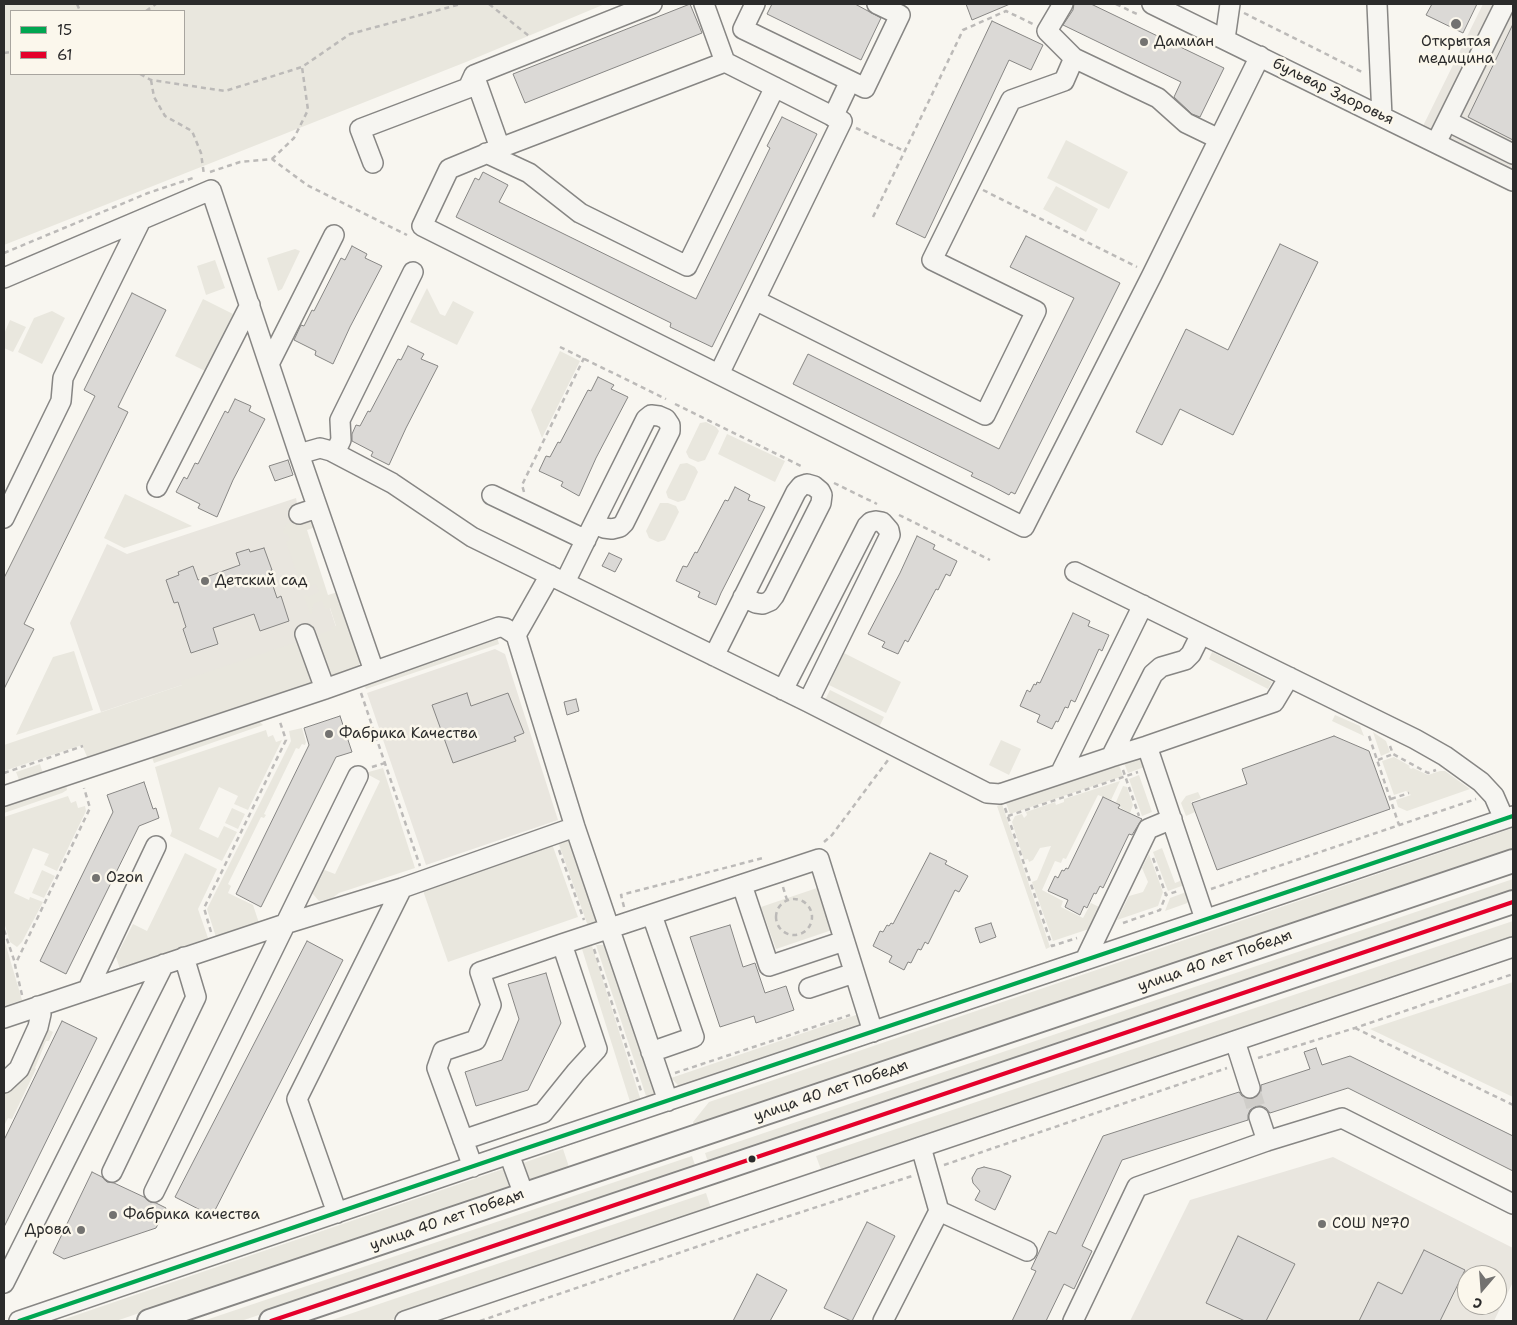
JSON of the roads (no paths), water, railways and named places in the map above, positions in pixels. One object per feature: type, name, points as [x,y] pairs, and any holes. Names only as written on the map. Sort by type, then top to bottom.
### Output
[{"type":"main road","name":"улица 40 лет Победы","points":[[149,1321],[1513,861]]},
{"type":"main road","points":[[271,1321],[1513,902]]},
{"type":"street","points":[[374,163],[360,130],[468,88],[474,75],[652,4]]},
{"type":"street","points":[[704,4],[725,62],[838,119]]},
{"type":"street","points":[[755,4],[743,29],[865,88],[900,15],[877,4]]},
{"type":"street","points":[[1063,4],[1048,31],[1074,58],[1158,98],[1186,123],[1219,139]]},
{"type":"street","name":"бульвар Здоровья","points":[[1152,4],[1513,181]]},
{"type":"street","points":[[1377,4],[1382,82],[1382,117]]},
{"type":"street","points":[[1436,143],[1505,4]]},
{"type":"street","points":[[1225,39],[1230,5]]},
{"type":"street","points":[[725,62],[493,150],[448,169],[422,226],[1024,527],[1152,275],[1260,56]]},
{"type":"street","points":[[755,300],[985,415],[1036,311],[932,260],[1011,100],[1064,81],[1074,58]]},
{"type":"street","points":[[474,75],[493,150],[529,173],[580,213],[687,266],[775,88]]},
{"type":"street","points":[[719,374],[838,119],[850,81]]},
{"type":"street","points":[[1447,121],[1513,154]]},
{"type":"street","points":[[4,278],[211,190],[317,508],[374,671]]},
{"type":"street","points":[[4,518],[61,401],[63,378],[141,220]]},
{"type":"street","points":[[269,364],[334,235]]},
{"type":"street","points":[[335,453],[341,440],[340,420],[413,272]]},
{"type":"street","points":[[158,486],[250,305]]},
{"type":"street","points":[[492,495],[590,532],[620,527],[624,523],[670,431],[670,425],[666,420],[658,416],[651,416],[646,419],[590,532],[516,635]]},
{"type":"street","points":[[299,454],[320,448],[335,453],[392,483],[472,537],[808,702],[987,793],[1000,794],[1060,774],[1116,760],[1147,746],[1274,702],[1289,677]]},
{"type":"street","points":[[714,656],[743,597],[796,492],[801,486],[807,484],[820,490],[822,494],[821,503],[774,596],[770,601],[763,604],[743,597]]},
{"type":"street","points":[[299,514],[317,508]]},
{"type":"street","points":[[783,690],[867,526],[876,520],[882,522],[889,530],[890,535],[808,702]]},
{"type":"street","points":[[19,1321],[1509,817],[1481,782],[1445,756],[1415,739],[1074,572]]},
{"type":"street","points":[[1060,774],[1142,605]]},
{"type":"street","points":[[4,796],[325,689],[499,627],[505,628],[516,635],[575,827],[668,1101]]},
{"type":"street","points":[[306,634],[325,689]]},
{"type":"street","points":[[1116,760],[1153,674],[1161,667],[1185,660],[1191,654],[1201,634]]},
{"type":"street","points":[[1147,746],[1172,820],[1201,887],[1205,919]]},
{"type":"street","points":[[154,1192],[358,776]]},
{"type":"street","points":[[1085,960],[1148,829],[1172,820]]},
{"type":"street","points":[[4,1018],[31,1004],[88,990],[285,924],[402,888],[575,827]]},
{"type":"street","points":[[88,990],[156,846]]},
{"type":"street","points":[[472,1167],[437,1068],[443,1051],[476,1040],[491,1005],[480,972],[562,944],[818,860],[873,1032]]},
{"type":"street","points":[[742,885],[770,966],[844,941]]},
{"type":"street","points":[[337,1214],[296,1099],[402,888]]},
{"type":"street","points":[[651,1052],[694,1037],[652,915]]},
{"type":"street","points":[[463,1140],[543,1113],[576,1072],[597,1050],[562,944]]},
{"type":"street","points":[[405,1321],[1513,947]]},
{"type":"street","points":[[112,1172],[196,997],[184,957]]},
{"type":"street","points":[[4,1284],[164,964]]},
{"type":"street","points":[[808,988],[854,973]]},
{"type":"street","points":[[4,1083],[19,1069],[38,1027],[41,1014],[31,1004]]},
{"type":"street","points":[[1235,1041],[1250,1088]]},
{"type":"street","points":[[1259,1116],[1267,1141]]},
{"type":"street","points":[[1073,1321],[1137,1187],[1267,1141],[1342,1118],[1513,1204]]},
{"type":"street","points":[[883,1321],[939,1211],[920,1147]]},
{"type":"street","points":[[509,1154],[524,1195]]},
{"type":"street","points":[[939,1211],[1027,1251]]},
{"type":"tunnel","points":[[1250,1088],[1259,1117]]},
{"type":"place","name":"Открытая медицина","points":[[1456,24]]},
{"type":"place","name":"Дамиан","points":[[1144,42]]},
{"type":"place","name":"Детский сад","points":[[205,581]]},
{"type":"place","name":"Фабрика Качества","points":[[329,734]]},
{"type":"place","name":"Ozon","points":[[96,878]]},
{"type":"place","name":"Фабрика качества","points":[[113,1215]]},
{"type":"place","name":"СОШ №70","points":[[1322,1224]]},
{"type":"place","name":"Дрова","points":[[81,1230]]}]
